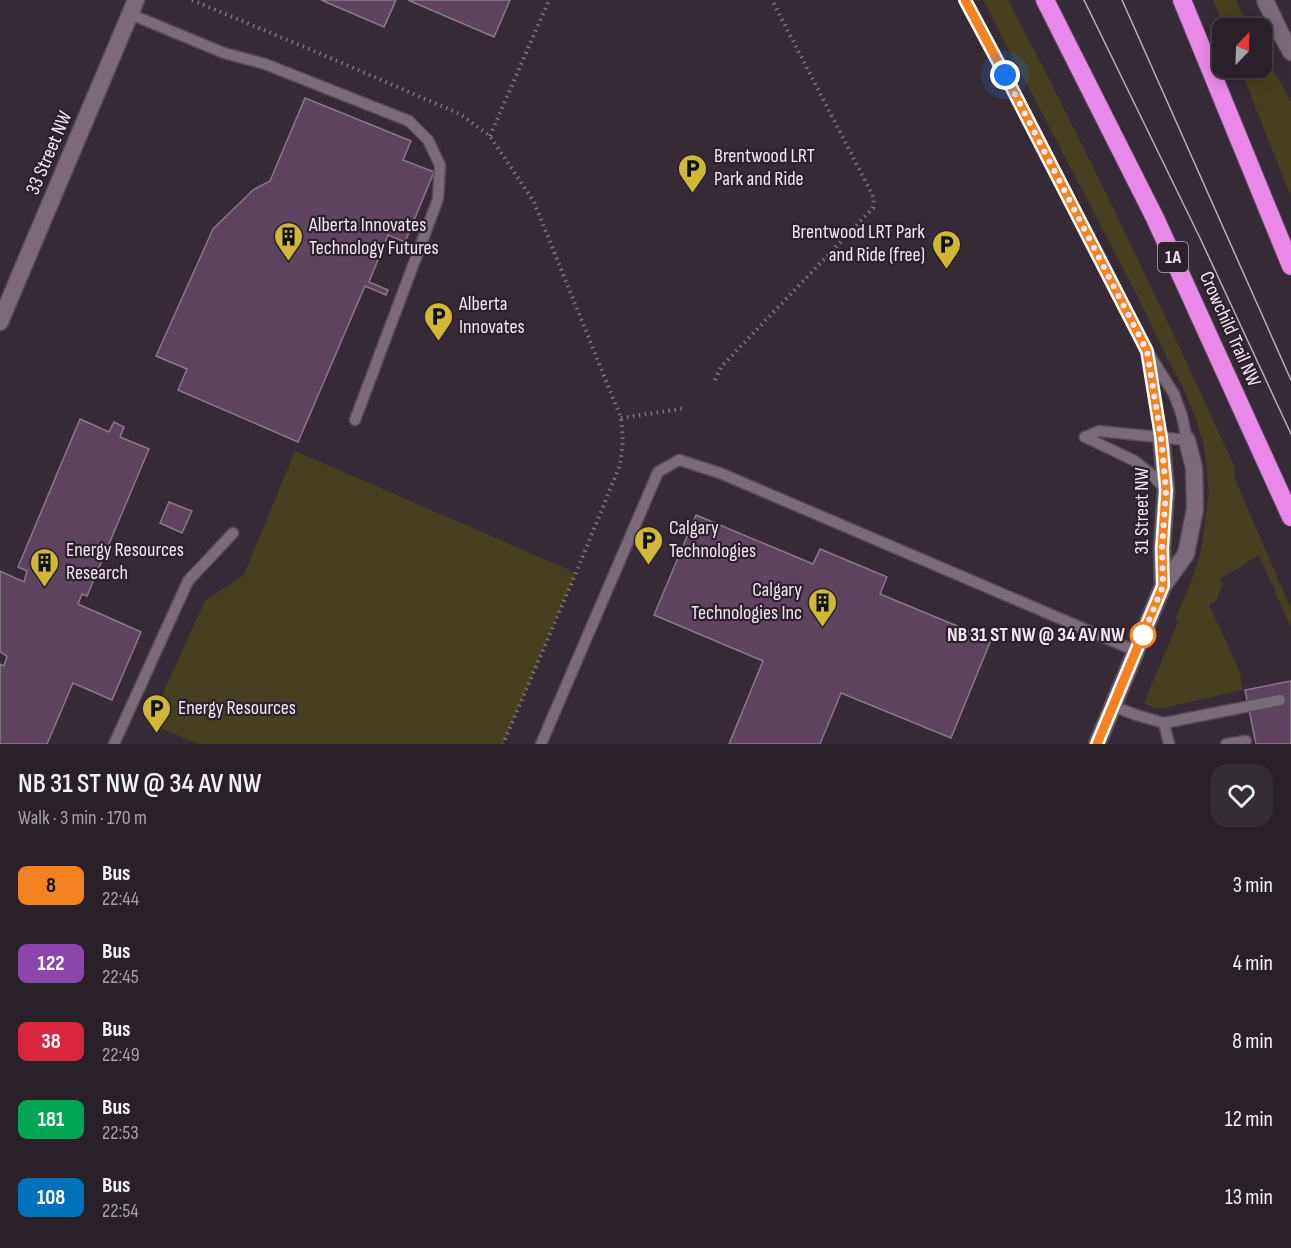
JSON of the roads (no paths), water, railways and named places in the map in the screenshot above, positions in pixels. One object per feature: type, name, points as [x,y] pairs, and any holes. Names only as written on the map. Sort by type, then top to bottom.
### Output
[{"type":"highway","name":"Crowchild Trail NW","points":[[1046,0],[1155,218],[1291,518]]},
{"type":"highway","points":[[1182,0],[1291,266]]},
{"type":"street","points":[[1265,0],[1291,52]]},
{"type":"street","name":"33 Street NW","points":[[0,322],[133,7]]},
{"type":"street","name":"31 Street NW","points":[[1161,437],[1166,490],[1162,549],[1163,586]]},
{"type":"street","name":"31 Street NW","points":[[1097,744],[1163,586],[1186,554],[1195,509],[1194,468],[1187,440]]},
{"type":"lane","points":[[965,0],[1147,351],[1173,394],[1182,416],[1187,440],[1099,431],[1085,437],[1135,461],[1166,490]]},
{"type":"lane","points":[[133,7],[224,53],[266,64],[409,121],[428,140],[440,165],[438,200],[355,420]]},
{"type":"lane","points":[[1147,351],[1161,437]]},
{"type":"lane","points":[[541,744],[658,472],[679,460],[720,473],[1136,651]]},
{"type":"lane","points":[[114,744],[188,581],[232,533]]},
{"type":"lane","points":[[1113,706],[1136,716],[1164,723],[1280,700]]},
{"type":"lane","points":[[1164,723],[1169,744]]},
{"type":"lane","points":[[1226,744],[1246,741]]},
{"type":"tram line","points":[[1084,0],[1200,238],[1291,434]]},
{"type":"tram line","points":[[1122,0],[1291,380]]},
{"type":"place","name":"Brentwood LRT Park and Ride","points":[[693,194]]},
{"type":"place","name":"Alberta Innovates Technology Futures","points":[[288,262]]},
{"type":"place","name":"Brentwood LRT Park and Ride (free)","points":[[946,270]]},
{"type":"place","name":"Alberta Innovates","points":[[438,342]]},
{"type":"place","name":"Calgary Technologies","points":[[648,566]]},
{"type":"place","name":"Energy Resources Research","points":[[45,588]]},
{"type":"place","name":"Calgary Technologies Inc","points":[[823,628]]},
{"type":"place","name":"NB 31 ST NW @ 34 AV NW","points":[[1143,635]]},
{"type":"place","name":"Energy Resources","points":[[157,734]]}]
